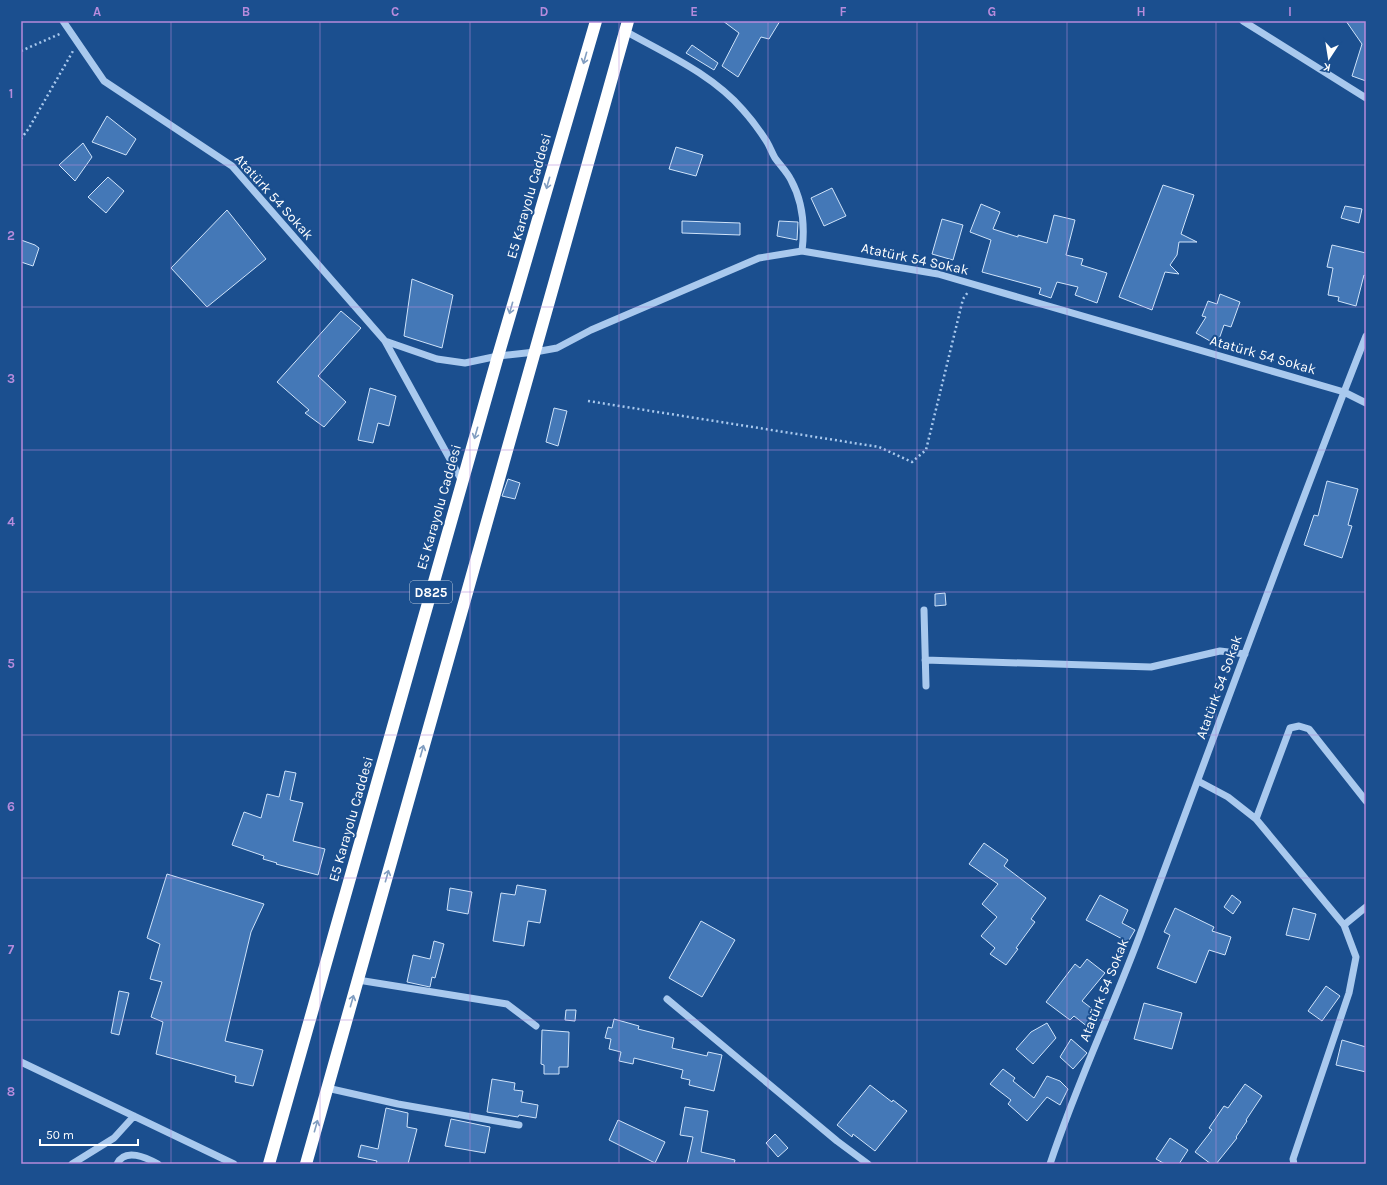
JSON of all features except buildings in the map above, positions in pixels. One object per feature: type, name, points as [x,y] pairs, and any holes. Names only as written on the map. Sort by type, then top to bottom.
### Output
[{"type":"highway","name":"E5 Karayolu Caddesi","points":[[268,1164],[462,481],[596,21]]},
{"type":"highway","name":"D825","points":[[306,1164],[627,26]]},
{"type":"street","name":"Atatürk 54 Sokak","points":[[63,21],[104,81],[232,166],[385,341],[462,481]]},
{"type":"street","points":[[1243,21],[1366,98]]},
{"type":"street","points":[[627,26],[705,76],[729,96],[755,125],[775,158],[784,169],[797,193],[803,217],[802,251]]},
{"type":"street","name":"Atatürk 54 Sokak","points":[[385,341],[437,359],[465,363],[498,356],[557,348],[591,330],[759,258],[802,251],[938,274],[1344,392],[1124,978],[1061,1129],[1050,1164]]},
{"type":"street","points":[[1366,336],[1344,392],[1366,402]]},
{"type":"street","points":[[924,610],[926,686]]},
{"type":"street","points":[[925,660],[1151,667],[1220,651],[1245,654]]},
{"type":"street","points":[[1256,819],[1290,728],[1299,726],[1309,729],[1366,801]]},
{"type":"street","points":[[1198,781],[1228,797],[1256,819],[1344,925],[1356,957],[1349,993],[1293,1159],[1294,1164]]},
{"type":"street","points":[[1344,925],[1366,907]]},
{"type":"street","points":[[358,980],[507,1004],[536,1026]]},
{"type":"street","points":[[667,999],[837,1142],[868,1164]]},
{"type":"street","points":[[21,1062],[234,1164]]},
{"type":"street","points":[[327,1088],[398,1104],[519,1125]]},
{"type":"street","points":[[72,1164],[114,1138],[134,1116]]},
{"type":"street","points":[[117,1164],[118,1161],[126,1155],[143,1156],[158,1164]]},
{"type":"path","points":[[21,51],[69,30]]},
{"type":"path","points":[[21,139],[29,128],[78,42]]},
{"type":"path","points":[[588,401],[879,447],[912,462],[926,450],[963,299],[973,284]]}]
